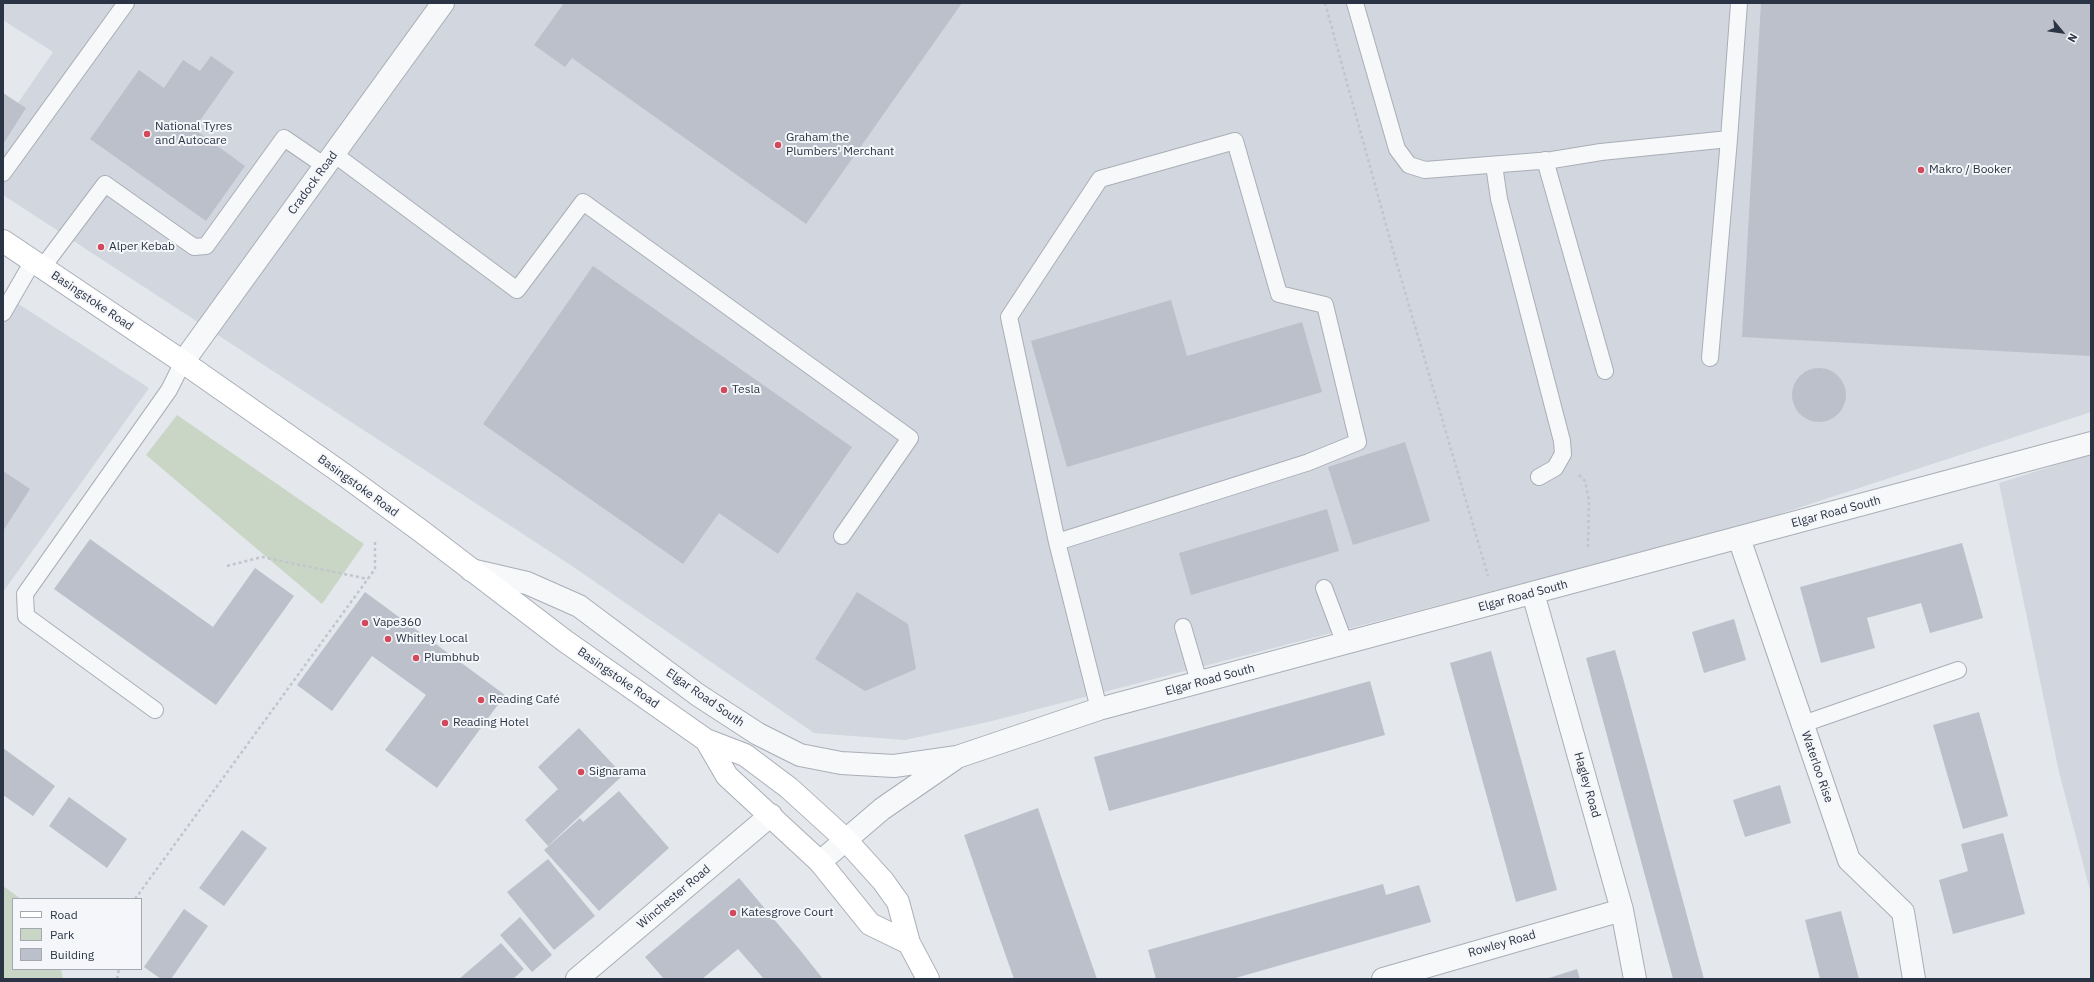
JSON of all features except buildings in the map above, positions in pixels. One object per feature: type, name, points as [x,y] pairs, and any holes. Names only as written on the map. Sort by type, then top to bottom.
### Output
[{"type":"main road","name":"Basingstoke Road","points":[[3,241],[182,362],[343,474],[565,641],[706,740],[746,755],[789,788],[845,839],[883,881],[898,902],[908,943],[928,979]]},
{"type":"main road","name":"Basingstoke Road","points":[[706,740],[727,776],[771,815],[820,862],[870,924],[908,943]]},
{"type":"street","name":"Cradock Road","points":[[182,362],[443,3]]},
{"type":"street","name":"Elgar Road South","points":[[471,570],[527,583],[579,606],[698,695],[758,734],[800,755],[841,763],[894,766],[957,757],[1099,709],[1586,580],[2091,443]]},
{"type":"street","name":"Waterloo Rise","points":[[1739,538],[1849,860],[1903,912],[1914,979]]},
{"type":"street","name":"Hagley Road","points":[[1533,593],[1622,910],[1635,979]]},
{"type":"street","name":"Elgar Road South","points":[[820,862],[845,839],[882,809],[957,757]]},
{"type":"street","name":"Winchester Road","points":[[577,979],[771,815]]},
{"type":"street","name":"Rowley Road","points":[[1383,979],[1622,910]]},
{"type":"lane","points":[[3,173],[126,3]]},
{"type":"lane","points":[[1355,3],[1397,150],[1408,165],[1425,170],[1494,165],[1729,139]]},
{"type":"lane","points":[[1710,358],[1739,3]]},
{"type":"lane","points":[[3,313],[38,264],[105,184],[194,247],[206,246],[284,138],[329,160],[517,290],[583,202],[910,438],[842,536]]},
{"type":"lane","points":[[1057,542],[1309,462],[1358,442],[1325,305],[1278,294],[1235,141],[1100,179],[1009,317],[1057,542],[1099,709]]},
{"type":"lane","points":[[1545,160],[1605,371]]},
{"type":"lane","points":[[1494,165],[1499,199],[1562,441],[1562,454],[1559,462],[1555,468],[1539,477]]},
{"type":"lane","points":[[155,710],[26,616],[25,594],[169,390],[182,362]]},
{"type":"lane","points":[[1324,588],[1345,644]]},
{"type":"lane","points":[[1183,627],[1199,682]]},
{"type":"lane","points":[[1802,724],[1958,670]]},
{"type":"path","points":[[1325,3],[1396,261],[1496,604]]},
{"type":"path","points":[[1559,462],[1577,473],[1585,481],[1587,489],[1589,500],[1586,580]]},
{"type":"path","points":[[136,898],[368,580],[375,569],[375,540]]},
{"type":"path","points":[[228,566],[262,557],[368,580]]},
{"type":"shaded area","points":[[3,3],[2091,3],[2091,412],[1737,528],[988,722],[905,740],[814,733],[572,566],[3,195],[3,125],[53,52],[3,20]]},
{"type":"shaded area","points":[[3,294],[149,388],[3,592]]},
{"type":"shaded area","points":[[2091,454],[2091,894],[2059,772],[1999,483]]},
{"type":"green space","points":[[177,415],[364,544],[322,604],[146,455]]},
{"type":"green space","points":[[3,886],[20,898],[12,898],[12,970],[61,970],[63,979],[3,979]]},
{"type":"place","name":"National Tyres and Autocare","points":[[147,134]]},
{"type":"place","name":"Graham the Plumbers' Merchant","points":[[778,145]]},
{"type":"place","name":"Makro / Booker","points":[[1921,170]]},
{"type":"place","name":"Alper Kebab","points":[[101,247]]},
{"type":"place","name":"Tesla","points":[[724,390]]},
{"type":"place","name":"Vape360","points":[[365,623]]},
{"type":"place","name":"Whitley Local","points":[[388,639]]},
{"type":"place","name":"Plumbhub","points":[[416,658]]},
{"type":"place","name":"Reading Café","points":[[481,700]]},
{"type":"place","name":"Reading Hotel","points":[[445,723]]},
{"type":"place","name":"Signarama","points":[[581,772]]},
{"type":"place","name":"Katesgrove Court","points":[[733,913]]}]
